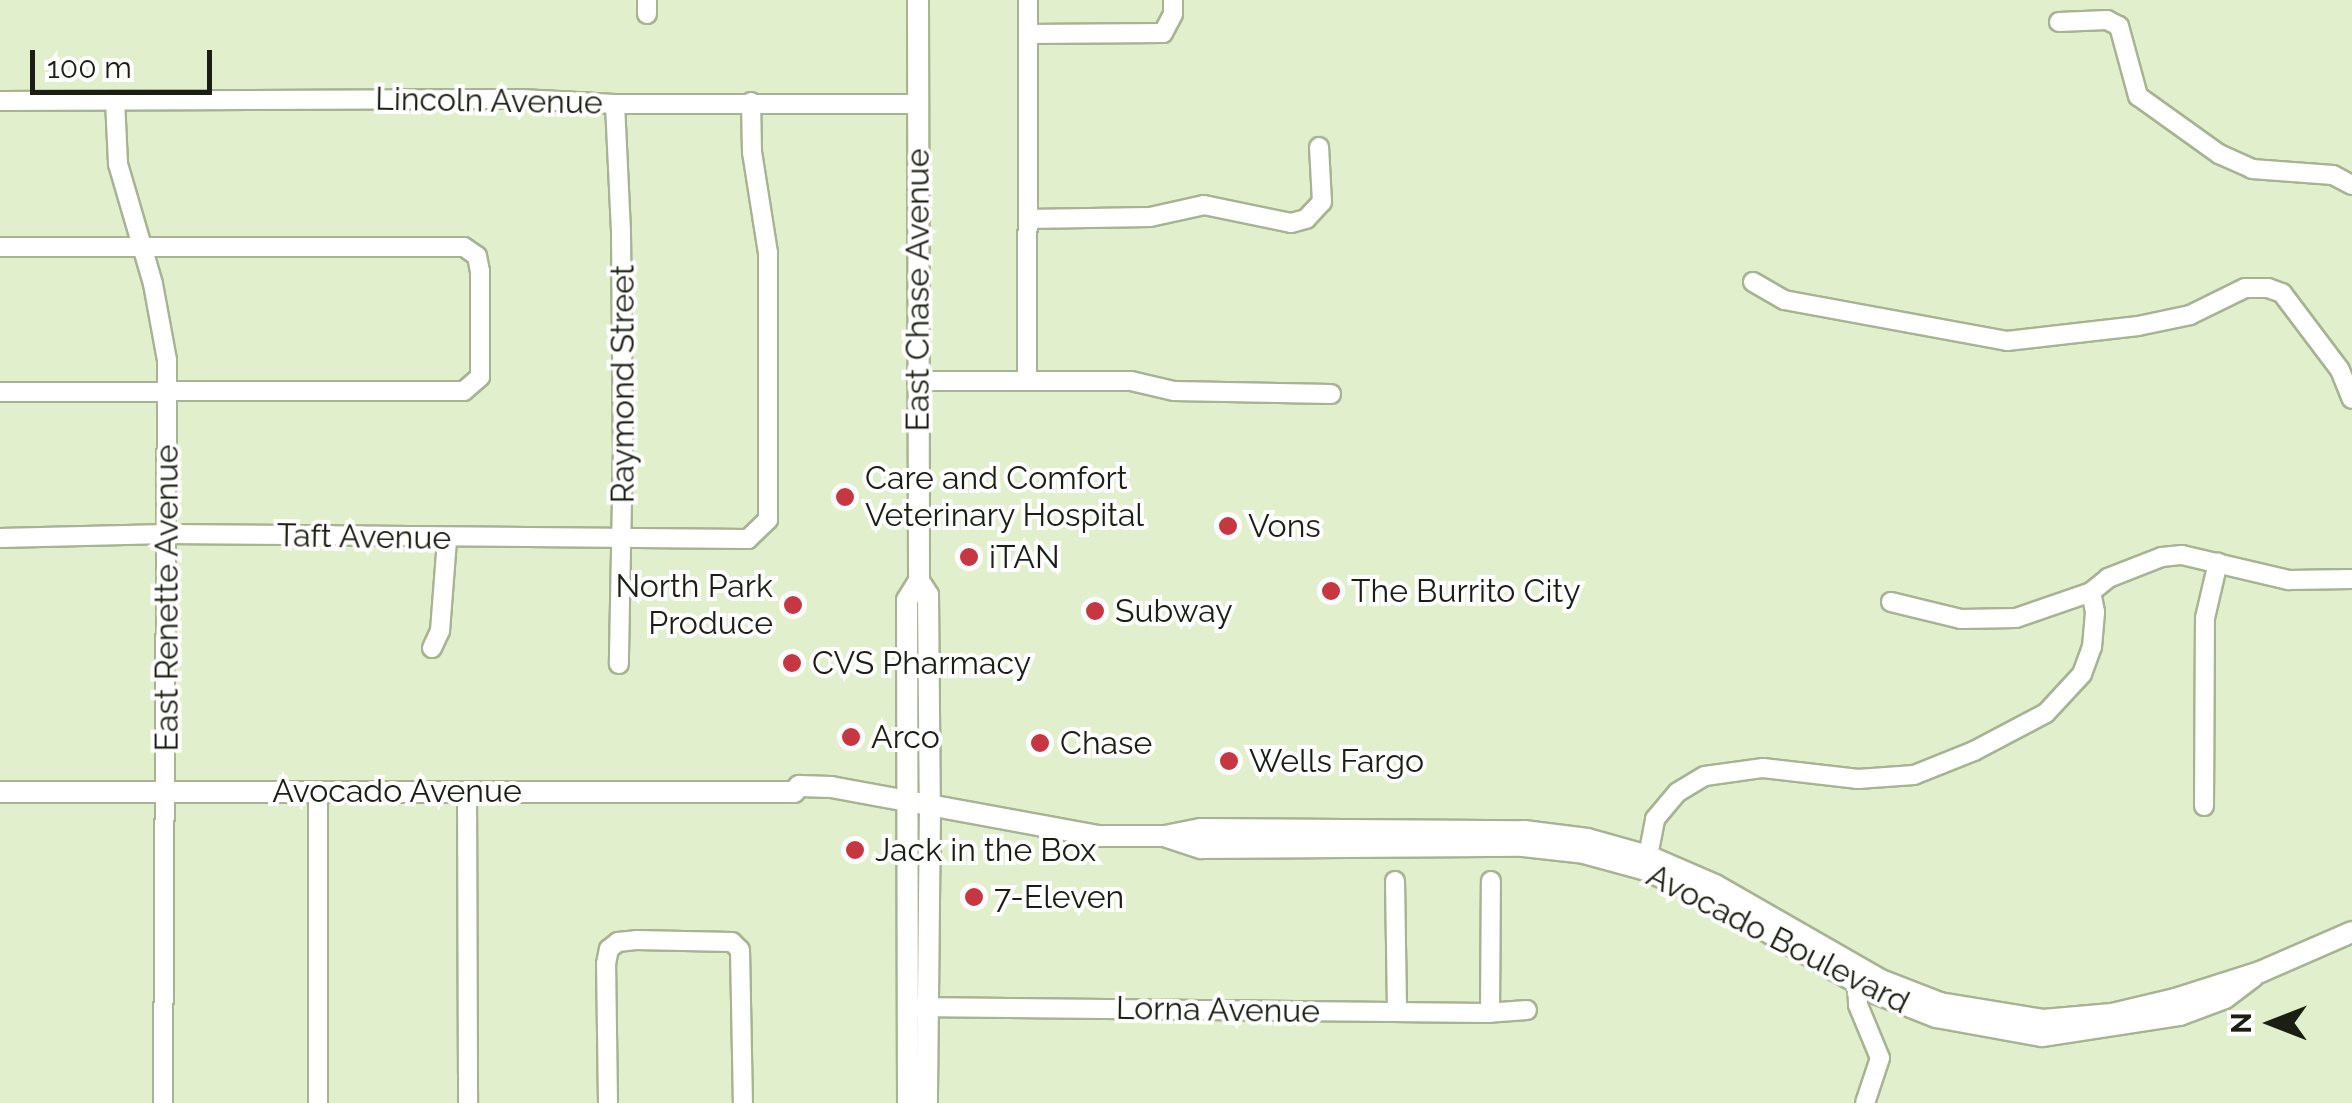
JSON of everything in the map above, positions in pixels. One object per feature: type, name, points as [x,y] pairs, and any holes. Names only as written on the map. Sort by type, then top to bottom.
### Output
[{"type":"main road","name":"East Chase Avenue","points":[[918,0],[919,581],[907,600],[909,804],[918,1007],[927,1103]]},
{"type":"main road","name":"Avocado Avenue","points":[[0,792],[794,792],[800,786],[882,793],[909,804]]},
{"type":"main road","name":"Avocado Boulevard","points":[[909,804],[1099,836],[1166,836],[1219,829],[1524,831],[1587,839],[1648,856],[1715,886],[1881,980],[1940,1003],[2043,1020],[2112,1014],[2260,972],[2352,932]]},
{"type":"main road","name":"Avocado Boulevard","points":[[1166,836],[1200,848],[1523,846],[1584,853],[1643,869],[1708,898],[1857,984],[1936,1017],[2042,1036],[2180,1016],[2225,998],[2260,972]]},
{"type":"main road","name":"East Chase Avenue","points":[[908,1103],[918,1007]]},
{"type":"street","points":[[1027,381],[1028,0]]},
{"type":"street","points":[[1028,34],[1162,33],[1173,14],[1173,0]]},
{"type":"street","points":[[2059,22],[2107,20],[2119,26],[2138,96],[2219,154],[2252,169],[2323,173],[2352,185]]},
{"type":"street","name":"Lincoln Avenue","points":[[0,101],[521,98],[615,104],[918,104]]},
{"type":"street","name":"East Renette Avenue","points":[[115,100],[118,164],[161,319],[168,394],[162,1103]]},
{"type":"street","name":"Taft Avenue","points":[[0,538],[167,534],[748,539],[768,520],[768,253],[752,152],[751,102]]},
{"type":"street","name":"Raymond Street","points":[[615,104],[622,231],[624,539],[619,664]]},
{"type":"street","points":[[1028,219],[1150,217],[1204,205],[1291,223],[1306,219],[1322,202],[1319,147]]},
{"type":"street","points":[[0,248],[456,247],[477,256],[480,271],[480,377],[471,388],[453,392],[0,392]]},
{"type":"street","points":[[1753,282],[1784,300],[2007,341],[2138,326],[2190,315],[2245,288],[2268,288],[2282,293],[2340,370],[2352,400]]},
{"type":"street","points":[[917,381],[1132,381],[1174,392],[1330,394]]},
{"type":"street","points":[[432,648],[440,631],[447,539]]},
{"type":"street","points":[[1890,602],[1931,615],[1987,622],[2016,618],[2092,592],[2108,578],[2162,557],[2182,555],[2289,580],[2352,579]]},
{"type":"street","points":[[2204,806],[2206,618],[2218,562]]},
{"type":"street","points":[[1648,856],[1655,819],[1678,792],[1705,776],[1763,768],[1858,780],[1914,775],[1974,751],[2046,713],[2072,690],[2088,660],[2096,612],[2092,592]]},
{"type":"street","points":[[318,791],[318,1103]]},
{"type":"street","points":[[467,791],[468,1103]]},
{"type":"street","points":[[1396,881],[1397,1012]]},
{"type":"street","points":[[1490,1014],[1491,881]]},
{"type":"street","points":[[608,1103],[608,950],[618,942],[636,940],[732,942],[743,963],[743,1103]]},
{"type":"street","points":[[1857,984],[1858,1006],[1880,1058],[1864,1103]]},
{"type":"street","name":"Lorna Avenue","points":[[918,1007],[1490,1014],[1528,1010]]},
{"type":"place","name":"Care and Comfort Veterinary Hospital","points":[[845,497]]},
{"type":"place","name":"Vons","points":[[1228,526]]},
{"type":"place","name":"iTAN","points":[[969,557]]},
{"type":"place","name":"The Burrito City","points":[[1331,591]]},
{"type":"place","name":"North Park Produce","points":[[793,605]]},
{"type":"place","name":"Subway","points":[[1095,611]]},
{"type":"place","name":"CVS Pharmacy","points":[[792,663]]},
{"type":"place","name":"Arco","points":[[851,737]]},
{"type":"place","name":"Chase","points":[[1040,743]]},
{"type":"place","name":"Wells Fargo","points":[[1229,761]]},
{"type":"place","name":"Jack in the Box","points":[[855,850]]},
{"type":"place","name":"7-Eleven","points":[[974,897]]}]
